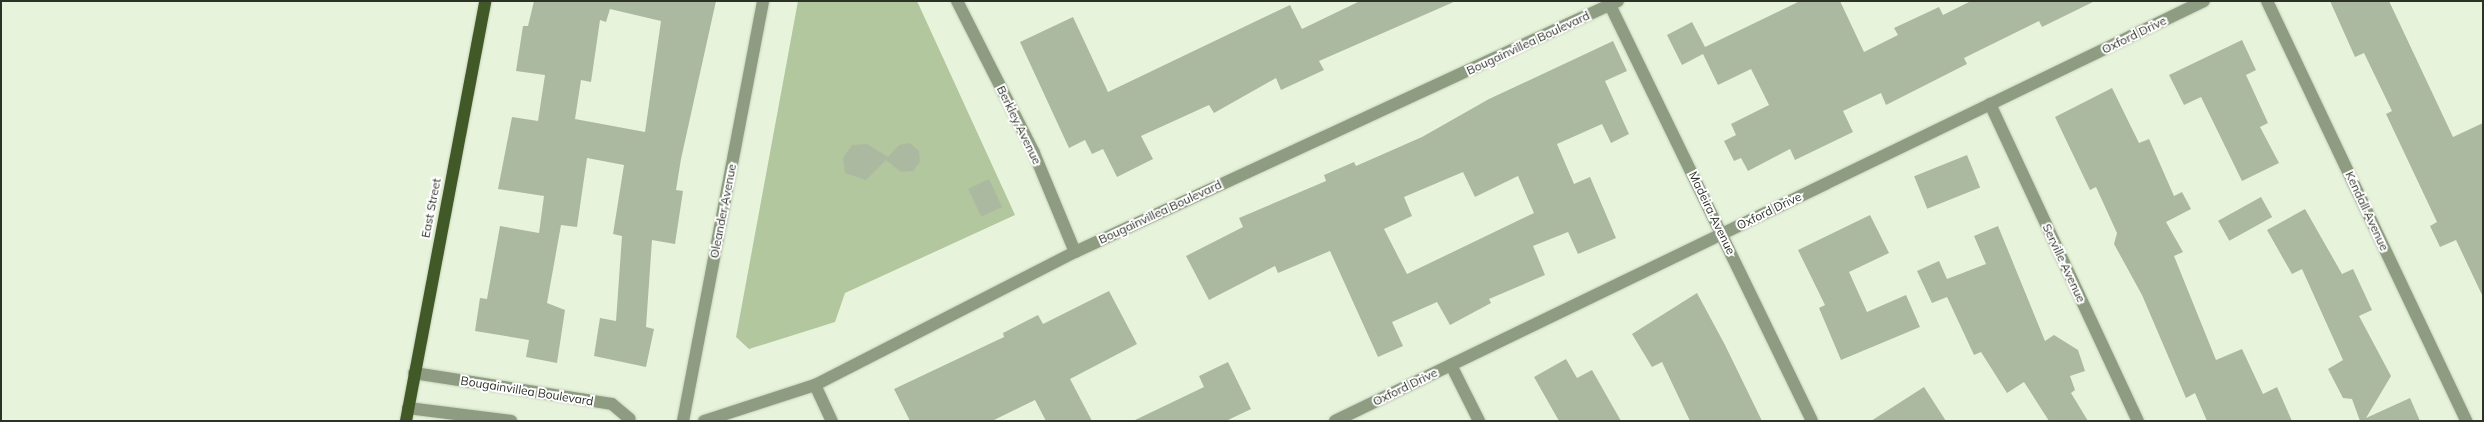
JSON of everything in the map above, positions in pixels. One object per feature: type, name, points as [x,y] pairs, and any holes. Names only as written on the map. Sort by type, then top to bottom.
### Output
[{"type":"main road","name":"East Street","points":[[407,414],[485,1]]},
{"type":"street","name":"Oleander Avenue","points":[[682,421],[763,1]]},
{"type":"street","name":"Berkley Avenue","points":[[957,1],[1034,153],[1075,252]]},
{"type":"street","name":"Oxford Drive","points":[[1335,421],[2204,1]]},
{"type":"street","name":"Kendall Avenue","points":[[2267,1],[2466,421]]},
{"type":"street","name":"Bougainvillea Boulevard","points":[[704,421],[815,385],[1075,252],[1614,3]]},
{"type":"street","name":"Madeira Avenue","points":[[1614,3],[1812,421]]},
{"type":"street","name":"Serville Avenue","points":[[1990,104],[2138,421]]},
{"type":"street","points":[[1451,365],[1479,421]]},
{"type":"street","name":"Bougainvillea Boulevard","points":[[414,372],[612,404],[632,420]]},
{"type":"street","points":[[815,385],[832,421]]},
{"type":"street","points":[[407,414],[511,421]]},
{"type":"green space","points":[[798,1],[917,1],[1015,215],[845,293],[835,322],[749,349],[736,337]]},
{"type":"building","points":[[534,1],[716,1],[681,159],[676,190],[683,191],[675,244],[652,240],[646,327],[654,329],[646,367],[594,356],[600,318],[616,321],[622,236],[613,234],[624,165],[587,158],[577,227],[561,225],[547,303],[565,310],[557,363],[526,357],[529,340],[475,331],[480,298],[487,299],[500,226],[539,233],[544,196],[498,189],[512,117],[538,121],[545,75],[516,71],[523,26],[528,26]],"holes":[[[610,9],[661,21],[645,132],[575,119],[581,80],[591,82],[600,20],[606,22]]]},
{"type":"building","points":[[1360,1],[1456,1],[1319,61],[1324,70],[1281,90],[1276,78],[1214,113],[1209,105],[1141,136],[1153,159],[1117,177],[1103,149],[1092,154],[1085,140],[1069,148],[1020,42],[1073,17],[1108,92],[1290,5],[1302,29]]},
{"type":"building","points":[[1800,1],[1840,1],[1864,52],[1898,35],[1894,28],[1939,7],[1943,15],[1971,1],[2095,1],[2042,27],[2039,21],[1964,58],[1967,64],[1886,105],[1881,93],[1843,111],[1853,132],[1795,160],[1790,149],[1748,171],[1741,158],[1734,161],[1724,141],[1736,135],[1731,124],[1769,105],[1751,69],[1718,85],[1703,54],[1682,65],[1667,35],[1692,22],[1705,47]]},
{"type":"building","points":[[2330,1],[2389,1],[2453,137],[2483,123],[2483,297],[2456,240],[2440,247],[2430,226],[2437,222],[2386,114],[2392,111],[2364,53],[2355,57]]},
{"type":"building","points":[[2242,40],[2256,70],[2246,75],[2268,123],[2260,127],[2279,163],[2242,181],[2201,97],[2184,105],[2169,75]]},
{"type":"building","points":[[1613,41],[1627,71],[1605,81],[1629,134],[1611,143],[1602,124],[1557,144],[1574,184],[1590,177],[1616,238],[1578,254],[1568,232],[1533,246],[1545,275],[1489,299],[1491,303],[1450,325],[1437,302],[1392,322],[1403,346],[1378,357],[1330,251],[1278,273],[1275,266],[1209,300],[1186,256],[1243,227],[1239,218],[1326,181],[1324,175],[1354,162],[1356,166],[1422,137],[1489,99]],"holes":[[[1463,172],[1475,197],[1518,176],[1534,213],[1407,274],[1384,229],[1412,216],[1404,197]]]},
{"type":"building","points":[[2112,88],[2139,143],[2149,139],[2174,196],[2182,192],[2191,209],[2166,222],[2183,252],[2174,256],[2216,360],[2242,349],[2263,394],[2277,387],[2292,421],[2207,421],[2195,393],[2186,398],[2142,295],[2114,244],[2117,233],[2096,187],[2090,190],[2055,117]]},
{"type":"building","points":[[910,143],[919,151],[920,162],[913,171],[901,172],[886,160],[866,180],[845,173],[843,158],[852,145],[867,144],[888,157],[899,145]]},
{"type":"building","points":[[1967,155],[1980,187],[1927,209],[1914,176]]},
{"type":"building","points":[[989,179],[1002,207],[981,217],[968,189]]},
{"type":"building","points":[[2261,197],[2272,217],[2229,241],[2218,221]]},
{"type":"building","points":[[2305,209],[2342,274],[2353,269],[2372,310],[2359,316],[2391,376],[2366,418],[2410,398],[2420,421],[2360,421],[2352,399],[2343,398],[2328,369],[2343,360],[2302,269],[2292,274],[2267,230]]},
{"type":"building","points":[[1870,215],[1889,253],[1849,272],[1867,312],[1906,295],[1920,327],[1841,360],[1819,308],[1825,305],[1798,250]]},
{"type":"building","points":[[1998,226],[2045,341],[2054,335],[2078,350],[2085,371],[2070,376],[2075,390],[2071,393],[2088,421],[2049,421],[2024,382],[2007,393],[1981,352],[1974,355],[1947,297],[1932,303],[1917,271],[1939,261],[1947,279],[1986,264],[1974,236]]},
{"type":"building","points":[[1109,291],[1137,344],[1070,379],[1092,421],[1046,421],[1035,400],[992,421],[910,421],[894,389],[1004,337],[1003,333],[1038,315],[1043,324]]},
{"type":"building","points":[[1697,293],[1762,421],[1690,421],[1662,362],[1652,367],[1632,334]]},
{"type":"building","points":[[1566,359],[1577,378],[1592,370],[1621,421],[1559,421],[1534,377]]},
{"type":"building","points":[[1228,362],[1251,409],[1226,421],[1133,421],[1204,387],[1199,376]]},
{"type":"building","points":[[1924,387],[1946,421],[1871,421]]}]
